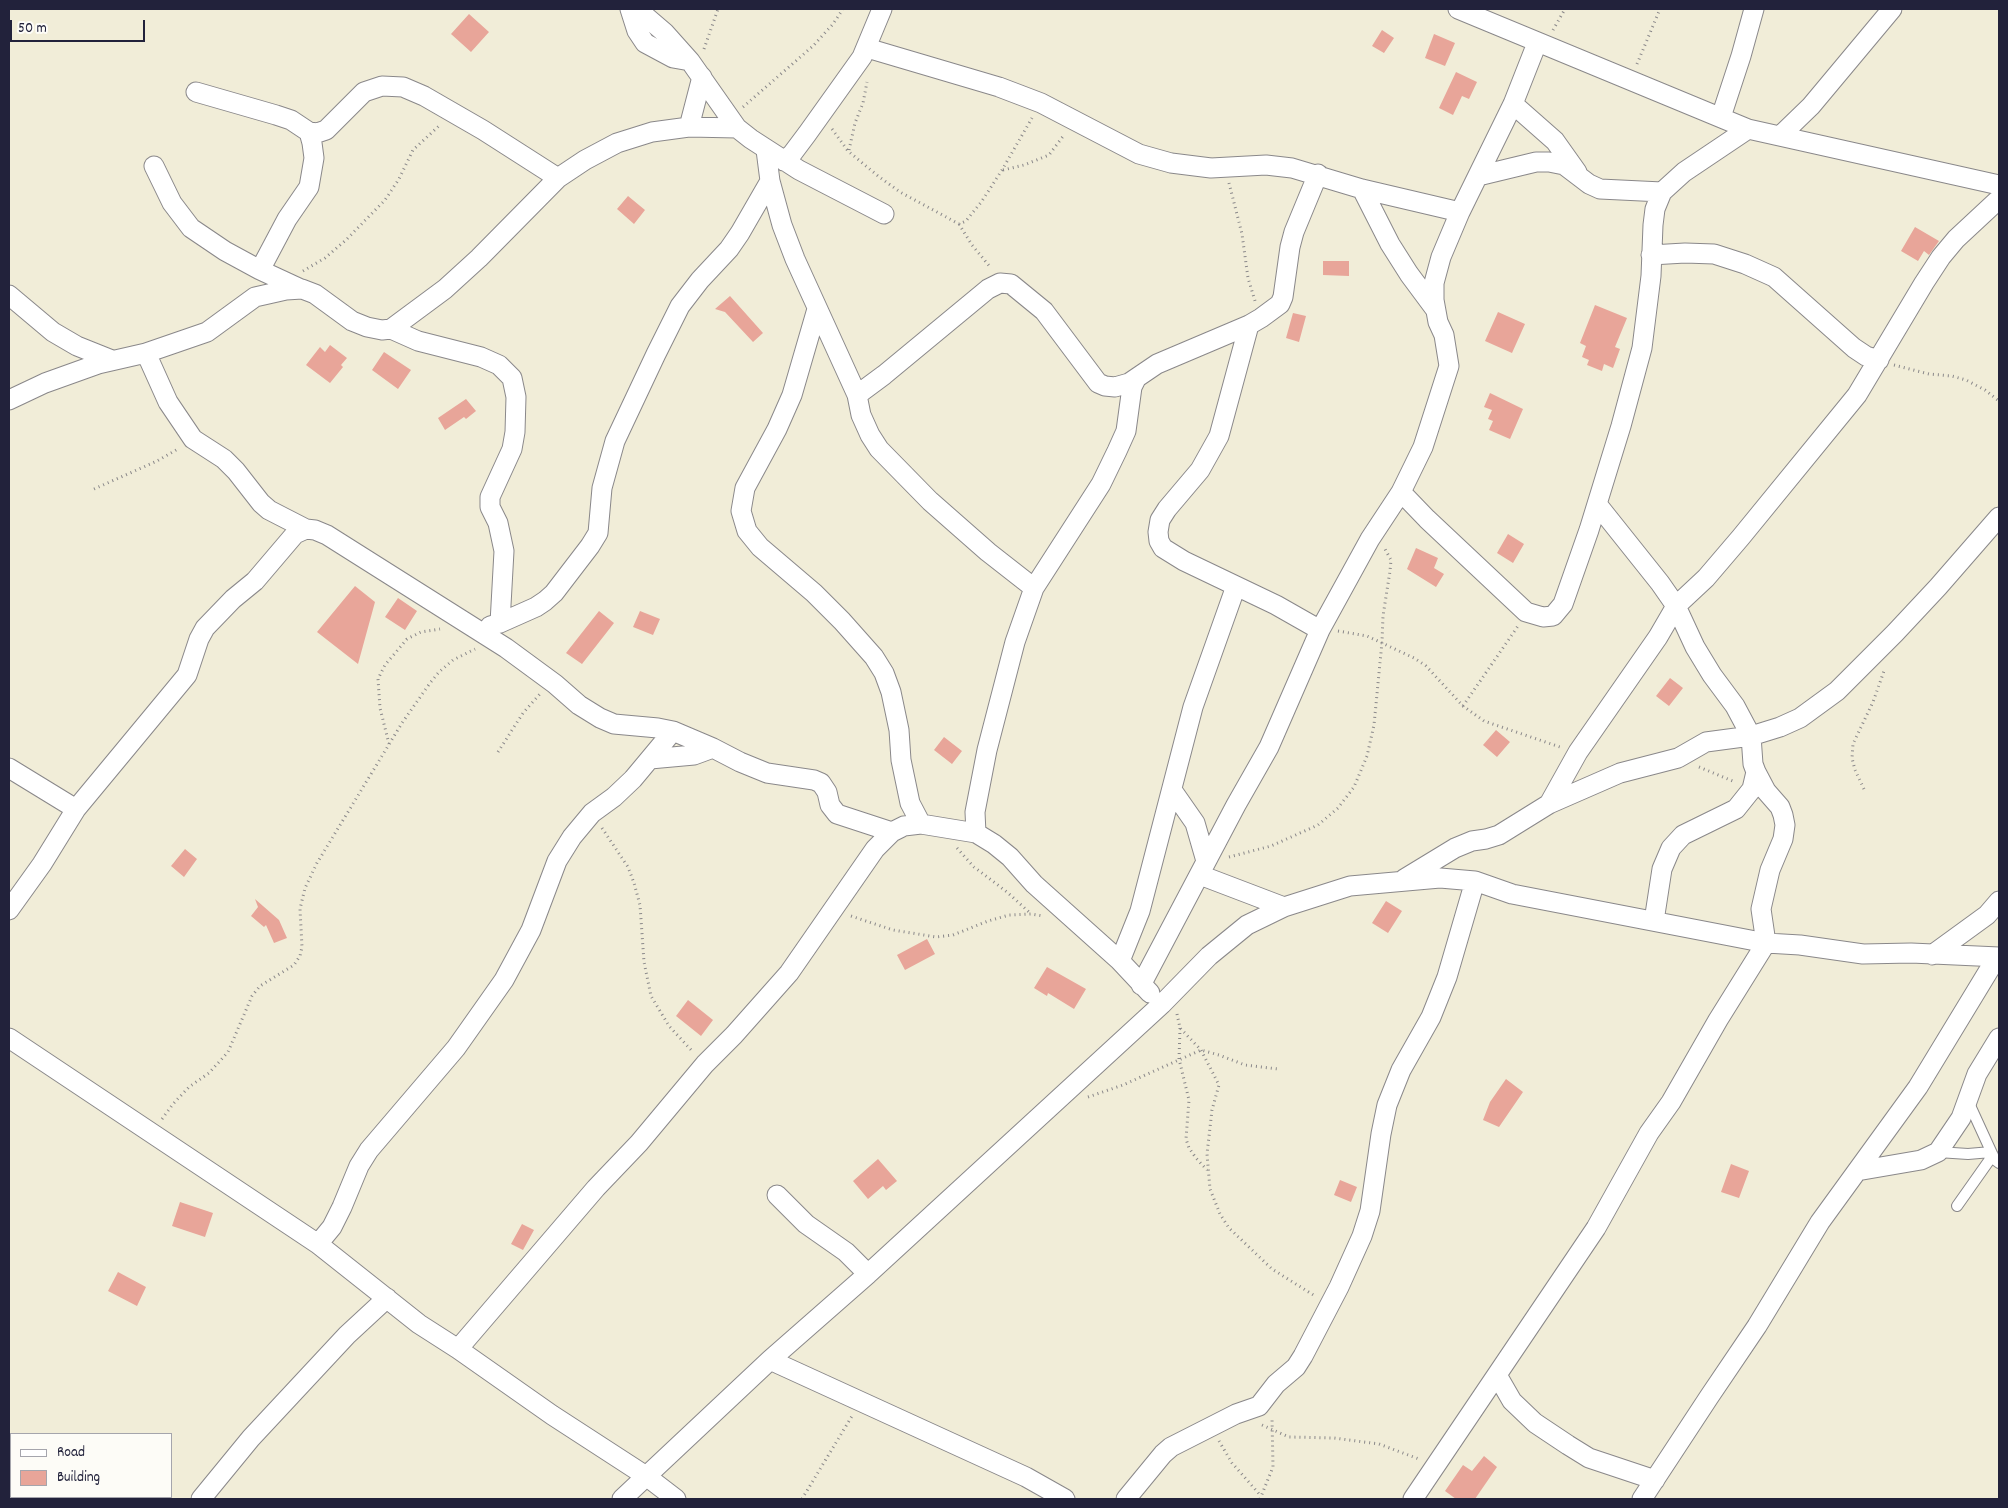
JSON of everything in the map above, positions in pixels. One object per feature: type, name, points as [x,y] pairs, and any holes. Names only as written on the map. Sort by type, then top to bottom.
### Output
[{"type":"street","points":[[630,9],[637,31],[645,43],[673,58],[690,62]]},
{"type":"street","points":[[637,9],[664,33],[690,62],[734,123],[766,150],[884,214]]},
{"type":"street","points":[[784,161],[792,154],[822,114],[864,53],[882,9]]},
{"type":"street","points":[[1458,9],[1748,129],[1999,185]]},
{"type":"street","points":[[1721,118],[1754,9]]},
{"type":"street","points":[[1780,136],[1811,106],[1892,9]]},
{"type":"street","points":[[1142,985],[1269,747],[1320,630],[1370,538],[1401,492],[1423,446],[1448,366],[1444,335],[1435,309],[1434,283],[1441,257],[1460,212],[1513,104],[1537,43]]},
{"type":"street","points":[[864,53],[998,87],[1041,103],[1073,118],[1139,154],[1170,163],[1226,168],[1266,165],[1292,168],[1318,174],[1362,189],[1460,212]]},
{"type":"street","points":[[689,127],[702,77]]},
{"type":"street","points":[[196,92],[291,120],[309,132],[317,134],[326,130],[364,92],[382,86],[403,87],[424,96],[514,149],[558,178]]},
{"type":"street","points":[[1513,104],[1555,141],[1580,176]]},
{"type":"street","points":[[391,329],[452,283],[558,178],[585,160],[617,143],[652,132],[734,123]]},
{"type":"street","points":[[1401,492],[1526,612],[1543,617],[1553,616],[1562,604],[1597,504],[1642,348],[1648,300],[1655,209],[1662,192],[1684,172],[1748,129]]},
{"type":"street","points":[[260,270],[287,219],[309,187],[314,158],[309,132]]},
{"type":"street","points":[[766,150],[770,181],[782,225],[817,309],[857,395],[861,416],[879,449],[930,501],[988,552],[1034,588]]},
{"type":"street","points":[[1478,176],[1536,162],[1549,162],[1564,165],[1589,184],[1600,189],[1662,192]]},
{"type":"street","points":[[154,166],[172,202],[191,228],[225,251],[260,270],[315,294],[352,321],[367,327],[382,330],[391,329],[418,341],[481,356],[499,365],[512,378],[516,397],[515,432],[512,449],[490,496],[490,507],[498,523],[504,551],[500,623]]},
{"type":"street","points":[[857,395],[988,289],[1000,283],[1011,284],[1044,311],[1098,383],[1105,386],[1115,387],[1136,379],[1157,364],[1255,322],[1280,304],[1283,298],[1290,247],[1318,174]]},
{"type":"street","points":[[486,636],[500,623],[536,607],[554,594],[590,546],[598,533],[602,488],[615,441],[656,354],[680,306],[700,280],[729,249],[770,181]]},
{"type":"street","points":[[1362,189],[1390,244],[1435,309]]},
{"type":"street","points":[[1549,804],[1578,752],[1658,637],[1676,606],[1706,578],[1857,395],[1941,257],[1956,239],[1999,199]]},
{"type":"street","points":[[1651,255],[1714,254],[1745,264],[1774,277],[1854,348],[1866,356],[1879,360]]},
{"type":"street","points":[[9,400],[46,383],[112,360],[146,353],[207,332],[255,297],[286,290],[302,289]]},
{"type":"street","points":[[9,295],[53,332],[77,346],[112,360]]},
{"type":"street","points":[[817,309],[792,395],[777,429],[745,488],[742,511],[747,531],[760,547],[814,593],[842,620],[874,657],[884,673],[892,692],[899,730],[901,760],[910,803],[922,824]]},
{"type":"street","points":[[1255,322],[1215,443],[1192,481],[1167,508],[1160,520],[1159,541],[1163,548],[1170,553],[1276,605],[1320,630]]},
{"type":"street","points":[[146,353],[168,402],[193,439],[224,459],[268,510],[306,529],[315,530],[334,539],[514,653],[580,705],[600,718],[614,724],[658,728],[672,732],[713,748],[767,773],[814,780],[827,792],[830,805],[837,814],[892,832]]},
{"type":"street","points":[[976,833],[976,802],[987,750],[1015,642],[1034,588],[1101,484],[1126,431],[1132,386],[1136,379]]},
{"type":"street","points":[[1597,504],[1676,606],[1695,647],[1712,675],[1735,706],[1751,736],[1754,781],[1736,809],[1683,835],[1672,848],[1662,870],[1654,920]]},
{"type":"street","points":[[1403,880],[1468,842],[1499,835],[1549,804],[1620,773],[1678,758],[1706,742],[1751,736],[1780,727],[1800,718],[1837,691],[1938,587],[1999,517]]},
{"type":"street","points":[[9,910],[42,864],[76,810],[187,675],[199,639],[205,628],[233,599],[255,581],[296,534],[306,529]]},
{"type":"street","points":[[1120,961],[1140,911],[1193,707],[1236,586]]},
{"type":"street","points":[[318,1244],[332,1227],[359,1166],[369,1150],[456,1048],[504,980],[531,930],[557,861],[572,837],[592,813],[625,788],[672,732]]},
{"type":"street","points":[[650,760],[694,755],[713,748]]},
{"type":"street","points":[[9,768],[76,810]]},
{"type":"street","points":[[1413,1499],[1596,1228],[1649,1133],[1671,1102],[1718,1020],[1766,943],[1761,917],[1763,897],[1770,870],[1783,839],[1785,825],[1780,807],[1754,781]]},
{"type":"street","points":[[1172,790],[1185,806],[1195,823],[1203,868]]},
{"type":"street","points":[[458,1349],[596,1188],[639,1143],[705,1064],[734,1036],[789,973],[875,849],[892,832],[904,826],[922,824],[976,833],[994,844],[1010,857],[1034,884],[1120,961],[1142,985],[1167,998]]},
{"type":"street","points":[[1203,868],[1284,907]]},
{"type":"street","points":[[622,1499],[770,1360],[868,1274],[1059,1099],[1209,956],[1248,925],[1284,907],[1350,886],[1440,878],[1475,881],[1512,894],[1766,943],[1800,945],[1863,954],[1998,957],[1918,1087],[1820,1222],[1758,1326],[1642,1499]]},
{"type":"street","points":[[1126,1499],[1171,1446],[1236,1414],[1259,1406],[1276,1384],[1287,1376],[1299,1362],[1330,1304],[1362,1236],[1370,1211],[1387,1105],[1402,1070],[1431,1017],[1447,977],[1475,881]]},
{"type":"street","points":[[1932,955],[1995,910]]},
{"type":"street","points":[[9,1038],[318,1244],[419,1324],[552,1415],[646,1476],[676,1499]]},
{"type":"street","points":[[1857,1171],[1921,1160],[1938,1152],[1961,1118],[1977,1074],[1999,1038]]},
{"type":"street","points":[[777,1195],[806,1224],[846,1252],[868,1274]]},
{"type":"street","points":[[201,1499],[251,1438],[347,1335],[387,1298]]},
{"type":"street","points":[[770,1360],[1026,1477],[1065,1499]]},
{"type":"street","points":[[1497,1375],[1512,1401],[1535,1423],[1568,1446],[1589,1458],[1655,1480]]},
{"type":"lane","points":[[1968,1100],[1994,1152]]},
{"type":"lane","points":[[1938,1152],[1968,1154],[1994,1152]]},
{"type":"lane","points":[[1957,1206],[1994,1152]]},
{"type":"path","points":[[702,77],[705,47],[718,9]]},
{"type":"path","points":[[734,123],[813,46],[844,9]]},
{"type":"path","points":[[1631,81],[1646,38],[1660,9]]},
{"type":"path","points":[[848,151],[867,88],[868,74],[864,53]]},
{"type":"path","points":[[959,224],[966,221],[1002,170],[1041,103]]},
{"type":"path","points":[[284,280],[325,258],[380,206],[393,190],[413,150],[438,128],[445,109]]},
{"type":"path","points":[[822,114],[848,151],[872,172],[900,192],[959,224],[1000,283]]},
{"type":"path","points":[[1002,170],[1024,165],[1049,155],[1073,118]]},
{"type":"path","points":[[1226,168],[1242,234],[1255,322]]},
{"type":"path","points":[[1879,360],[1929,374],[1952,376],[1966,380],[1985,390],[1999,401]]},
{"type":"path","points":[[94,489],[157,461],[193,439]]},
{"type":"path","points":[[1203,868],[1297,836],[1318,825],[1338,808],[1354,787],[1366,756],[1374,725],[1383,616],[1391,560],[1389,554],[1382,546],[1370,538]]},
{"type":"path","points":[[1463,706],[1507,644],[1526,612]]},
{"type":"path","points":[[389,744],[380,708],[377,690],[378,679],[385,664],[407,639],[422,632],[442,628]]},
{"type":"path","points":[[1320,630],[1351,633],[1382,642],[1426,666],[1463,706],[1484,721],[1530,738],[1578,752]]},
{"type":"path","points":[[151,1134],[172,1104],[209,1073],[228,1052],[252,996],[260,986],[290,968],[300,956],[302,947],[300,909],[305,888],[317,863],[402,723],[439,672],[486,636]]},
{"type":"path","points":[[1864,789],[1855,770],[1852,758],[1853,744],[1873,702],[1885,670]]},
{"type":"path","points":[[498,752],[515,723],[530,703],[555,684]]},
{"type":"path","points":[[1678,758],[1754,781]]},
{"type":"path","points":[[592,813],[628,867],[634,883],[640,905],[644,962],[651,996],[684,1045],[705,1064]]},
{"type":"path","points":[[946,828],[964,858],[1031,914]]},
{"type":"path","points":[[833,909],[893,930],[936,937],[953,935],[1009,915],[1031,914],[1045,916]]},
{"type":"path","points":[[1167,998],[1180,1028],[1201,1050],[1219,1085],[1207,1154],[1210,1189],[1220,1214],[1229,1228],[1272,1269],[1303,1290],[1330,1304]]},
{"type":"path","points":[[1180,1028],[1179,1059],[1189,1100],[1186,1139],[1189,1148],[1196,1158],[1208,1170]]},
{"type":"path","points":[[1059,1099],[1089,1097],[1105,1092],[1201,1050],[1245,1065],[1278,1069]]},
{"type":"path","points":[[1213,1426],[1222,1448],[1260,1498],[1273,1467],[1272,1430],[1276,1384]]},
{"type":"path","points":[[802,1499],[861,1402]]},
{"type":"path","points":[[1272,1430],[1281,1435],[1299,1439],[1334,1438],[1379,1444],[1404,1452],[1436,1466]]},
{"type":"building","points":[[469,14],[489,32],[471,52],[451,34]]},
{"type":"building","points":[[1382,30],[1394,38],[1384,53],[1372,46]]},
{"type":"building","points":[[1434,34],[1455,43],[1445,66],[1425,58]]},
{"type":"building","points":[[1456,72],[1477,82],[1469,99],[1462,96],[1453,115],[1439,108]]},
{"type":"building","points":[[628,196],[645,210],[634,224],[617,209]]},
{"type":"building","points":[[1915,227],[1939,241],[1929,255],[1924,251],[1918,261],[1901,251]]},
{"type":"building","points":[[1323,261],[1349,261],[1349,276],[1323,275]]},
{"type":"building","points":[[730,296],[763,333],[753,342],[725,312],[715,309]]},
{"type":"building","points":[[1595,305],[1627,318],[1615,347],[1620,349],[1613,368],[1604,364],[1602,371],[1587,365],[1589,360],[1582,357],[1586,346],[1580,343]]},
{"type":"building","points":[[1498,312],[1525,324],[1512,353],[1485,341]]},
{"type":"building","points":[[1293,313],[1306,316],[1299,342],[1286,338]]},
{"type":"building","points":[[330,345],[347,358],[341,365],[343,367],[330,383],[306,365],[320,347],[325,352]]},
{"type":"building","points":[[384,352],[411,370],[398,389],[372,370]]},
{"type":"building","points":[[1490,393],[1523,409],[1510,439],[1489,430],[1493,421],[1488,419],[1492,410],[1484,407]]},
{"type":"building","points":[[466,399],[476,411],[466,419],[464,417],[445,430],[438,418]]},
{"type":"building","points":[[1508,534],[1524,544],[1513,563],[1497,553]]},
{"type":"building","points":[[1416,548],[1438,558],[1434,568],[1444,574],[1436,587],[1407,569]]},
{"type":"building","points":[[355,586],[375,602],[358,664],[317,632]]},
{"type":"building","points":[[398,598],[417,611],[405,630],[385,617]]},
{"type":"building","points":[[599,611],[614,623],[582,664],[566,653]]},
{"type":"building","points":[[640,611],[660,619],[653,635],[633,627]]},
{"type":"building","points":[[1670,678],[1683,688],[1669,706],[1656,696]]},
{"type":"building","points":[[1496,730],[1510,742],[1497,757],[1483,745]]},
{"type":"building","points":[[944,737],[962,751],[952,764],[934,750]]},
{"type":"building","points":[[185,849],[197,859],[184,877],[171,866]]},
{"type":"building","points":[[255,899],[279,920],[287,938],[274,943],[266,925],[264,927],[251,916],[258,907]]},
{"type":"building","points":[[1386,901],[1402,911],[1388,933],[1372,923]]},
{"type":"building","points":[[927,939],[935,954],[905,970],[897,955]]},
{"type":"building","points":[[1047,967],[1086,989],[1074,1009],[1048,993],[1047,996],[1034,988]]},
{"type":"building","points":[[688,1000],[713,1020],[701,1036],[676,1016]]},
{"type":"building","points":[[1506,1079],[1523,1092],[1499,1127],[1483,1120],[1490,1102]]},
{"type":"building","points":[[878,1159],[897,1181],[886,1190],[883,1186],[868,1199],[853,1181]]},
{"type":"building","points":[[1731,1164],[1749,1171],[1739,1198],[1721,1192]]},
{"type":"building","points":[[1340,1180],[1357,1187],[1351,1202],[1334,1195]]},
{"type":"building","points":[[180,1202],[213,1213],[205,1237],[172,1226]]},
{"type":"building","points":[[522,1224],[534,1230],[523,1250],[511,1244]]},
{"type":"building","points":[[118,1272],[146,1287],[137,1306],[108,1291]]},
{"type":"building","points":[[1484,1456],[1497,1467],[1475,1499],[1456,1499],[1445,1491],[1463,1465],[1472,1471]]}]
